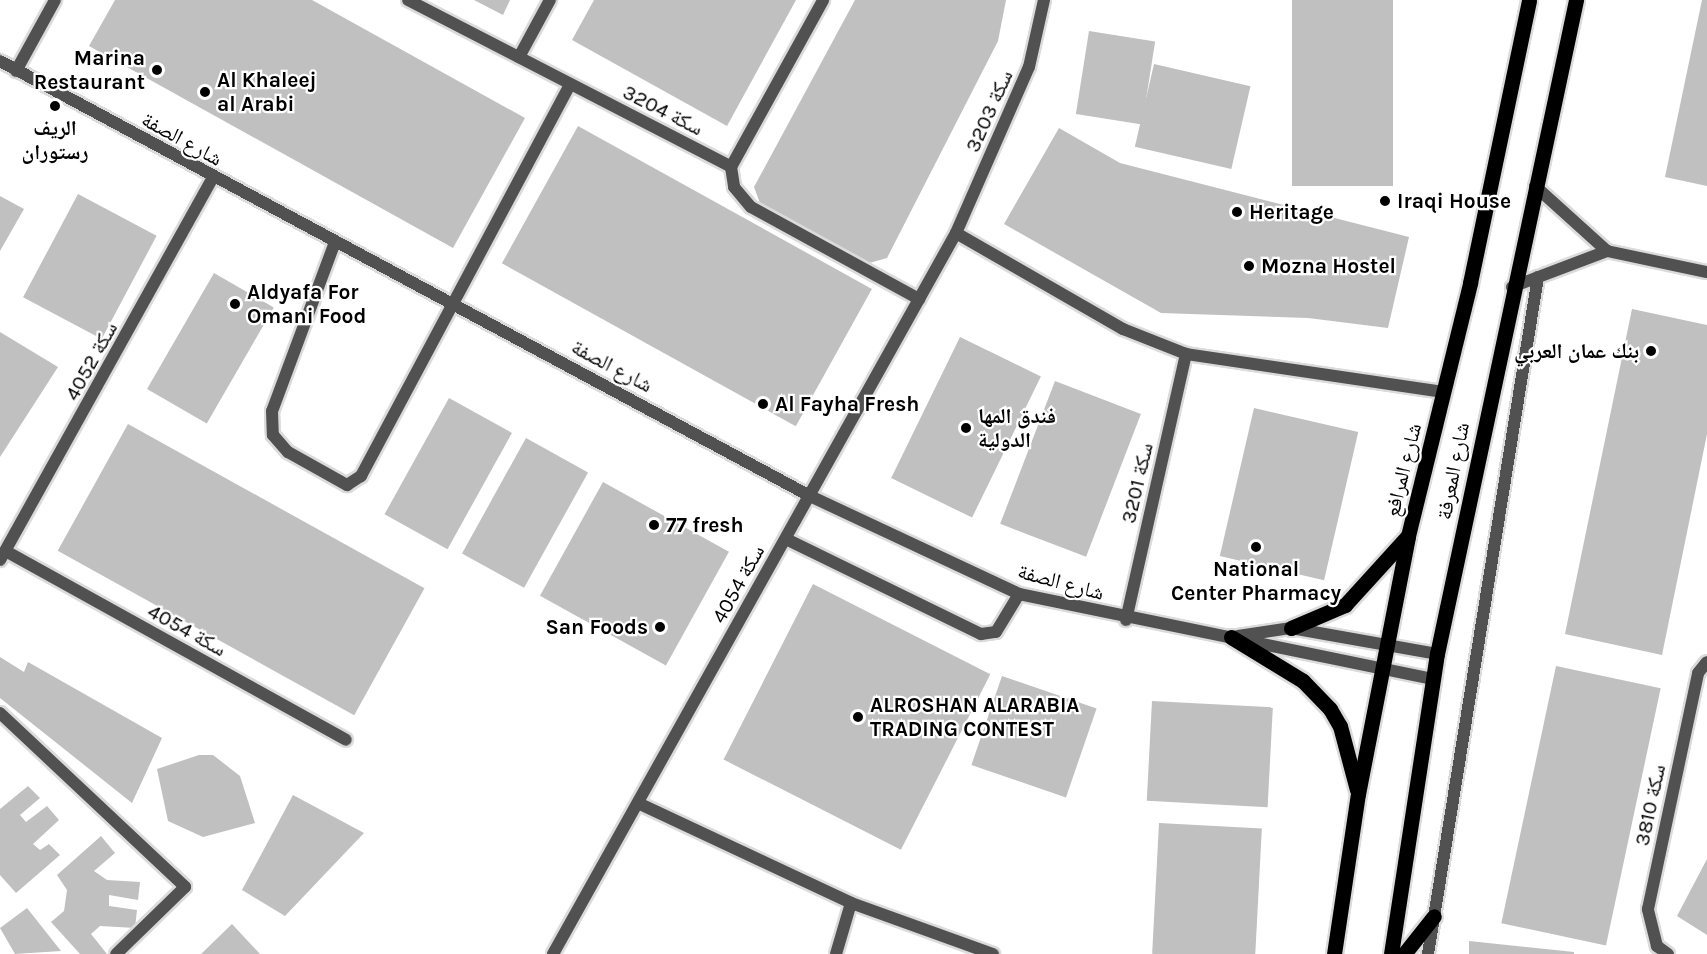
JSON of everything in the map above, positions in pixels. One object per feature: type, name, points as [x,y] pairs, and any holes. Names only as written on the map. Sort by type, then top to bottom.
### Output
[{"type":"main road","name":"شارع المرافع","points":[[1335,954],[1358,794],[1408,536],[1444,392],[1529,0]]},
{"type":"main road","name":"شارع المعرفة","points":[[1391,954],[1437,654],[1512,287],[1576,0]]},
{"type":"main road","points":[[1291,628],[1345,605],[1408,536]]},
{"type":"main road","points":[[1231,637],[1303,681],[1330,709],[1340,726],[1358,794]]},
{"type":"main road","points":[[1404,954],[1434,916]]},
{"type":"street","points":[[16,70],[55,0]]},
{"type":"street","name":"سكة 3204","points":[[408,0],[731,167]]},
{"type":"street","points":[[519,57],[550,0]]},
{"type":"street","points":[[823,0],[731,167],[734,187],[758,212],[919,299]]},
{"type":"street","name":"سكة 3203","points":[[956,233],[1029,67],[1044,0]]},
{"type":"street","name":"شارع الصفة","points":[[0,61],[213,178],[453,303],[810,496],[1019,594],[1126,620],[1231,637],[1433,679]]},
{"type":"street","points":[[335,242],[272,411],[273,435],[288,452],[332,479],[347,485],[360,476],[570,84]]},
{"type":"street","name":"سكة 4052","points":[[4,556],[213,178]]},
{"type":"street","points":[[1535,186],[1607,251],[1707,272]]},
{"type":"street","points":[[956,233],[1123,330],[1186,354],[1444,392]]},
{"type":"street","name":"سكة 4054","points":[[553,954],[956,233]]},
{"type":"street","points":[[1512,287],[1607,251]]},
{"type":"street","points":[[1428,954],[1538,277]]},
{"type":"street","name":"سكة 3201","points":[[1126,620],[1186,354]]},
{"type":"street","points":[[786,538],[981,634],[996,632],[1019,594]]},
{"type":"street","name":"سكة 4054","points":[[4,556],[346,740]]},
{"type":"street","name":"شارع الصفة","points":[[1231,637],[1291,628],[1437,654]]},
{"type":"street","name":"سكة 3810","points":[[1668,954],[1657,946],[1648,909],[1698,673],[1707,662]]},
{"type":"street","points":[[0,713],[185,886],[116,954]]},
{"type":"street","points":[[638,803],[851,903],[993,954]]},
{"type":"street","points":[[836,954],[851,903]]},
{"type":"building","points":[[115,0],[312,0],[525,118],[453,248],[89,46]]},
{"type":"building","points":[[474,0],[510,0],[503,15]]},
{"type":"building","points":[[594,0],[796,0],[727,126],[572,40]]},
{"type":"building","points":[[855,0],[1006,0],[998,41],[887,258],[866,264],[764,214],[754,187]]},
{"type":"building","points":[[1292,0],[1393,0],[1393,186],[1292,186]]},
{"type":"building","points":[[1702,0],[1707,0],[1707,186],[1665,177]]},
{"type":"building","points":[[1089,31],[1155,41],[1142,124],[1076,114]]},
{"type":"building","points":[[1154,64],[1250,86],[1231,169],[1135,147]]},
{"type":"building","points":[[578,126],[872,289],[796,426],[502,263]]},
{"type":"building","points":[[1059,128],[1120,163],[1409,237],[1388,328],[1308,318],[1161,313],[1004,224]]},
{"type":"building","points":[[78,194],[157,236],[102,339],[23,297]]},
{"type":"building","points":[[0,196],[24,209],[0,251]]},
{"type":"building","points":[[214,273],[274,307],[207,424],[147,389]]},
{"type":"building","points":[[1632,309],[1707,325],[1707,434],[1662,655],[1565,634]]},
{"type":"building","points":[[0,332],[58,367],[0,457]]},
{"type":"building","name":"فندق المها الدولية","points":[[960,337],[1041,376],[972,518],[891,478]]},
{"type":"building","points":[[1055,381],[1141,414],[1086,557],[1000,524]]},
{"type":"building","points":[[449,398],[512,433],[447,549],[385,514]]},
{"type":"building","points":[[1254,408],[1358,432],[1324,580],[1220,556]]},
{"type":"building","points":[[128,424],[424,588],[354,715],[58,551]]},
{"type":"building","points":[[526,438],[588,472],[524,588],[462,553]]},
{"type":"building","points":[[603,482],[729,552],[666,666],[540,596]]},
{"type":"building","name":"ALROSHAN ALARABIA TRADING CONTEST","points":[[813,584],[990,674],[901,850],[724,760]]},
{"type":"building","points":[[0,657],[24,672],[28,662],[162,738],[132,803],[0,698]]},
{"type":"building","points":[[1556,666],[1661,688],[1606,945],[1501,923]]},
{"type":"building","points":[[1002,676],[1097,709],[1066,797],[971,765]]},
{"type":"building","points":[[1152,701],[1273,707],[1268,807],[1147,801]]},
{"type":"building","points":[[199,755],[213,755],[240,776],[255,823],[203,837],[168,821],[157,769]]},
{"type":"building","points":[[28,786],[40,798],[20,815],[26,822],[47,806],[59,820],[33,844],[40,850],[49,844],[60,855],[16,893],[0,875],[0,809]]},
{"type":"building","points":[[293,795],[364,833],[285,916],[242,890]]},
{"type":"building","points":[[1159,823],[1262,828],[1255,954],[1152,954]]},
{"type":"building","points":[[101,836],[115,853],[94,871],[107,880],[140,882],[138,900],[109,895],[109,906],[137,910],[135,928],[100,926],[91,934],[107,954],[80,954],[51,922],[64,911],[67,890],[57,875]]},
{"type":"building","points":[[1707,859],[1707,935],[1677,916]]},
{"type":"building","points":[[27,908],[61,951],[15,954],[0,928]]},
{"type":"building","points":[[232,924],[260,954],[201,954]]},
{"type":"building","points":[[1469,941],[1574,952],[1574,954],[1469,954]]},
{"type":"place","name":"Marina Restaurant","points":[[157,70]]},
{"type":"place","name":"Al Khaleej al Arabi","points":[[205,92]]},
{"type":"place","name":"الریف رستوران","points":[[55,106]]},
{"type":"place","name":"Iraqi House","points":[[1385,201]]},
{"type":"place","name":"Heritage","points":[[1237,212]]},
{"type":"place","name":"Mozna Hostel","points":[[1249,266]]},
{"type":"place","name":"Aldyafa For Omani Food","points":[[235,304]]},
{"type":"place","name":"بنك عمان العربي","points":[[1651,351]]},
{"type":"place","name":"Al Fayha Fresh","points":[[763,404]]},
{"type":"place","name":"فندق المها الدولية","points":[[966,428]]},
{"type":"place","name":"77 fresh","points":[[654,525]]},
{"type":"place","name":"National Center Pharmacy","points":[[1256,547]]},
{"type":"place","name":"San Foods","points":[[660,627]]},
{"type":"place","name":"ALROSHAN ALARABIA TRADING CONTEST","points":[[858,717]]}]
